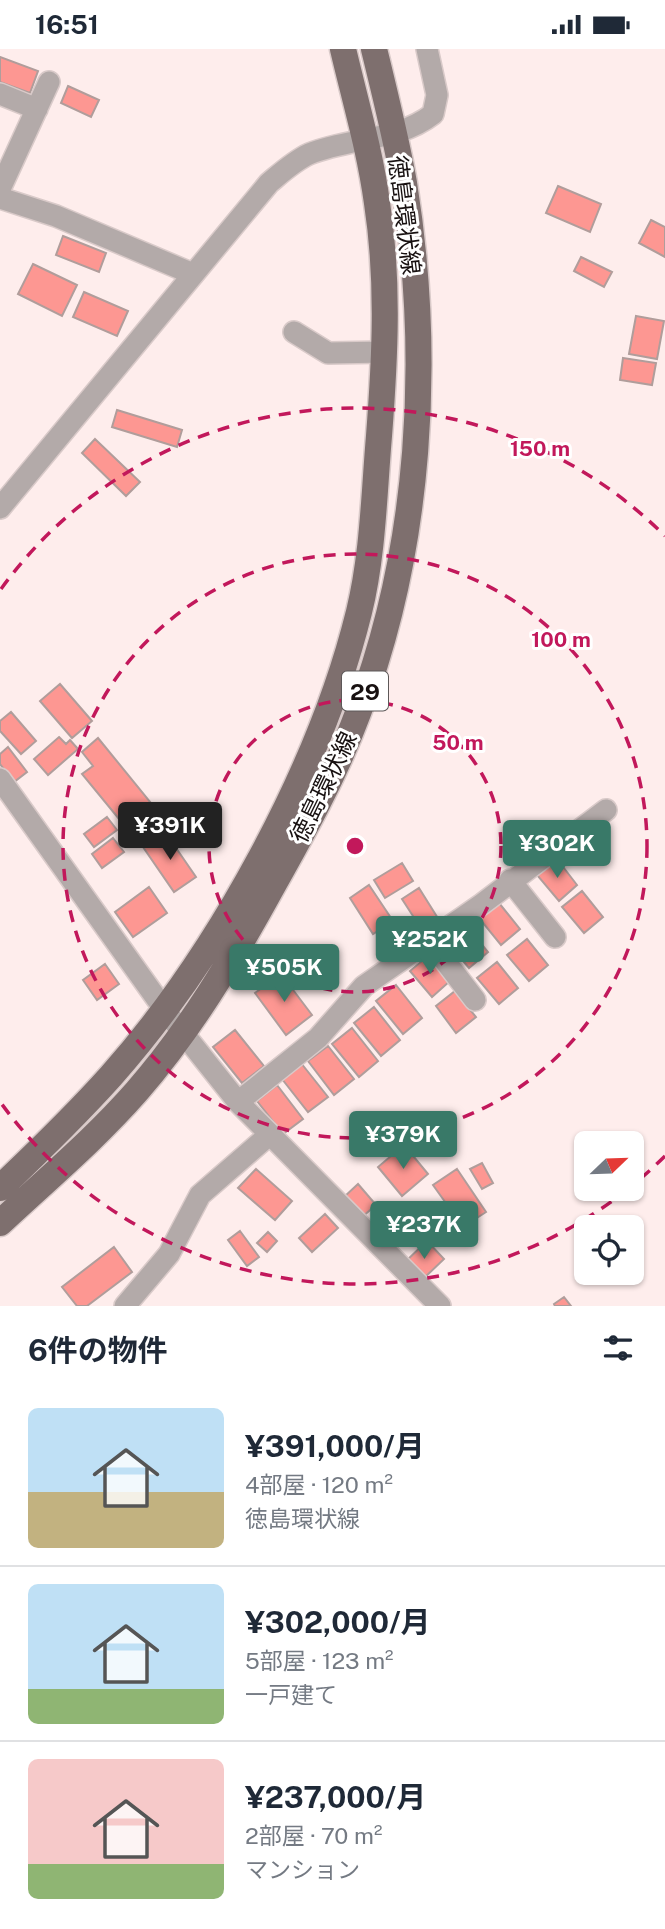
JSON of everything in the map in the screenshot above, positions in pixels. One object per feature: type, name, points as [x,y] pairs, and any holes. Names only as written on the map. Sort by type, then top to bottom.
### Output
[{"type":"main road","name":"徳島環状線","points":[[0,1188],[111,1075],[186,980],[293,795],[331,705],[360,610],[371,535],[386,352],[382,249],[377,202],[343,49]]},
{"type":"main road","name":"徳島環状線","points":[[0,1223],[137,1091],[182,1034],[237,950],[316,810],[358,713],[390,612],[404,541],[417,408],[414,272],[395,134],[374,49]]},
{"type":"street","points":[[0,508],[269,183],[292,164],[318,151],[395,134],[424,121],[437,106],[427,49]]},
{"type":"street","points":[[0,189],[49,82]]},
{"type":"street","points":[[0,94],[37,109]]},
{"type":"street","points":[[0,198],[56,216],[187,282]]},
{"type":"street","points":[[294,332],[328,353],[386,352]]},
{"type":"street","points":[[0,779],[182,1034],[238,1102],[440,1306]]},
{"type":"street","points":[[238,1102],[318,1038],[364,986],[606,810]]},
{"type":"street","points":[[510,880],[555,937]]},
{"type":"street","points":[[429,940],[475,1000]]},
{"type":"street","points":[[125,1306],[169,1254],[200,1195],[269,1135]]},
{"type":"building","points":[[0,57],[38,71],[30,93],[0,82]]},
{"type":"building","points":[[68,86],[99,100],[91,117],[61,103]]},
{"type":"building","points":[[558,186],[601,204],[590,232],[546,213]]},
{"type":"building","points":[[651,220],[665,227],[665,257],[639,243]]},
{"type":"building","points":[[63,236],[106,253],[99,272],[56,255]]},
{"type":"building","points":[[581,257],[612,272],[604,287],[574,271]]},
{"type":"building","points":[[33,264],[77,285],[62,316],[18,294]]},
{"type":"building","points":[[84,292],[128,311],[117,336],[73,317]]},
{"type":"building","points":[[636,316],[664,321],[657,359],[629,354]]},
{"type":"building","points":[[623,358],[656,363],[652,385],[620,380]]},
{"type":"building","points":[[117,410],[182,430],[177,447],[112,427]]},
{"type":"building","points":[[95,439],[140,482],[126,496],[82,453]]},
{"type":"building","points":[[60,684],[92,721],[72,738],[40,701]]},
{"type":"building","points":[[11,712],[36,741],[21,754],[0,731],[0,721]]},
{"type":"building","points":[[59,737],[66,744],[70,740],[78,749],[48,775],[34,759]]},
{"type":"building","points":[[98,738],[151,803],[124,825],[82,774],[93,766],[82,752]]},
{"type":"building","points":[[8,747],[27,772],[14,782],[0,764],[0,754]]},
{"type":"building","points":[[107,817],[117,830],[94,847],[84,834]]},
{"type":"building","points":[[133,823],[141,832],[127,843],[120,833]]},
{"type":"building","points":[[165,832],[196,877],[174,892],[143,847]]},
{"type":"building","points":[[113,838],[124,852],[102,868],[92,854]]},
{"type":"building","points":[[557,859],[577,885],[559,901],[537,875]]},
{"type":"building","points":[[402,863],[413,881],[385,898],[374,880]]},
{"type":"building","points":[[369,885],[393,921],[373,934],[350,898]]},
{"type":"building","points":[[149,887],[167,913],[133,937],[115,912]]},
{"type":"building","points":[[419,888],[439,920],[422,930],[402,899]]},
{"type":"building","points":[[582,891],[603,917],[584,933],[562,907]]},
{"type":"building","points":[[499,903],[520,929],[501,945],[479,918]]},
{"type":"building","points":[[467,926],[488,952],[469,968],[447,942]]},
{"type":"building","points":[[527,939],[548,965],[529,981],[507,955]]},
{"type":"building","points":[[429,955],[450,981],[432,997],[410,971]]},
{"type":"building","points":[[497,962],[518,988],[499,1004],[477,978]]},
{"type":"building","points":[[105,964],[119,984],[97,1000],[83,980]]},
{"type":"building","points":[[281,974],[312,1015],[286,1035],[255,993]]},
{"type":"building","points":[[396,985],[422,1018],[403,1034],[376,1001]]},
{"type":"building","points":[[455,991],[476,1017],[456,1033],[436,1006]]},
{"type":"building","points":[[374,1007],[400,1040],[381,1056],[354,1023]]},
{"type":"building","points":[[352,1028],[378,1061],[359,1077],[332,1044]]},
{"type":"building","points":[[235,1030],[264,1066],[242,1083],[213,1047]]},
{"type":"building","points":[[328,1046],[354,1079],[334,1095],[308,1061]]},
{"type":"building","points":[[301,1063],[328,1097],[308,1112],[282,1079]]},
{"type":"building","points":[[277,1085],[303,1119],[283,1134],[257,1101]]},
{"type":"building","points":[[404,1145],[428,1174],[402,1196],[378,1167]]},
{"type":"building","points":[[482,1163],[493,1183],[482,1189],[470,1169]]},
{"type":"building","points":[[256,1169],[292,1201],[275,1220],[238,1188]]},
{"type":"building","points":[[457,1169],[486,1212],[463,1227],[433,1185]]},
{"type":"building","points":[[358,1184],[376,1205],[362,1217],[344,1197]]},
{"type":"building","points":[[325,1214],[338,1228],[312,1252],[299,1238]]},
{"type":"building","points":[[240,1231],[259,1257],[247,1266],[228,1240]]},
{"type":"building","points":[[268,1232],[277,1241],[267,1252],[257,1243]]},
{"type":"building","points":[[427,1241],[444,1259],[422,1280],[404,1263]]},
{"type":"building","points":[[114,1247],[132,1272],[87,1306],[77,1306],[62,1287]]},
{"type":"building","points":[[564,1297],[571,1306],[555,1306],[554,1304]]}]
